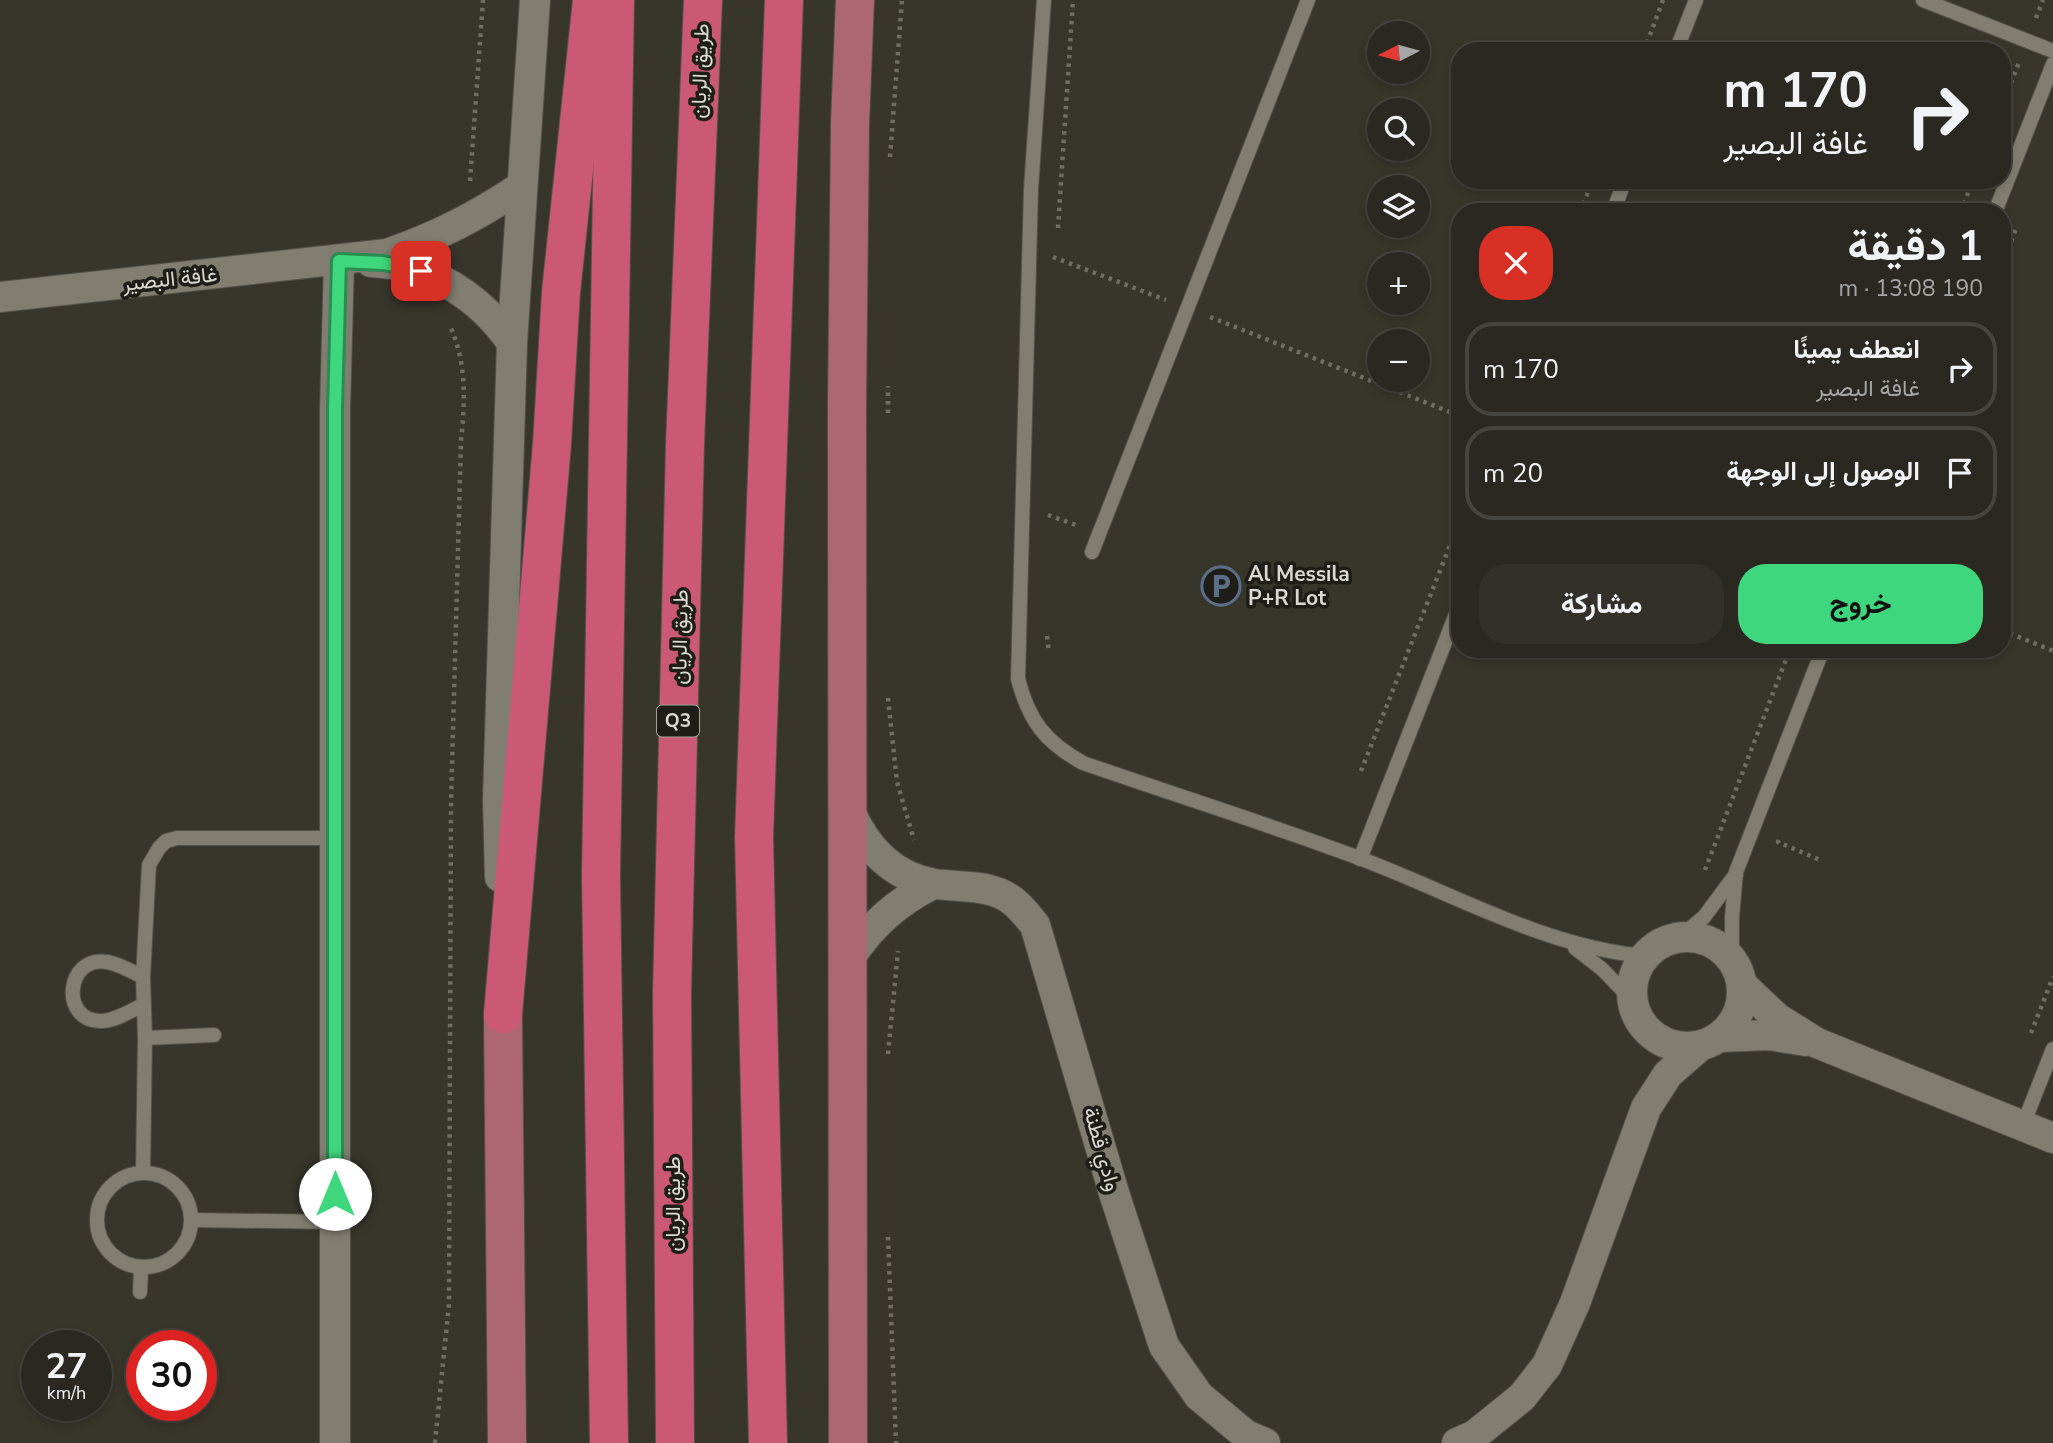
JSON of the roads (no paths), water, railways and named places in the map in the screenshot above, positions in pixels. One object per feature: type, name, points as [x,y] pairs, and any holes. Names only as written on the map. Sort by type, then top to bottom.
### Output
[{"type":"highway","points":[[503,1013],[552,444],[561,292],[592,0]]},
{"type":"highway","points":[[609,1443],[601,876],[615,0]]},
{"type":"highway","name":"طريق الريان","points":[[675,1443],[672,992],[685,444],[703,0]]},
{"type":"highway","points":[[768,1443],[754,836],[784,0]]},
{"type":"main road","points":[[834,0],[850,124]]},
{"type":"main road","points":[[848,1443],[847,406],[850,124],[855,0]]},
{"type":"main road","points":[[503,1013],[505,1438]]},
{"type":"street","points":[[503,1013],[498,799],[512,343],[535,0]]},
{"type":"street","name":"غافة البصير","points":[[0,297],[387,254],[428,240],[467,222],[521,187]]},
{"type":"street","points":[[335,1443],[335,410],[339,261]]},
{"type":"street","name":"غافة البصير","points":[[339,261],[383,263],[421,271],[456,287],[487,311],[512,343]]},
{"type":"street","name":"وادي قطنة","points":[[849,809],[858,831],[872,850],[890,866],[933,884],[1000,893],[1020,906],[1035,925],[1114,1193],[1164,1346],[1199,1396],[1246,1435],[1265,1443]]},
{"type":"street","points":[[849,959],[869,931],[893,907],[933,884]]},
{"type":"street","points":[[1817,1043],[1769,1035],[1680,1048],[1662,1042],[1647,1031],[1637,1017],[1632,1000],[1636,970],[1644,956],[1667,940],[1680,937],[1709,941],[1777,1018],[1817,1043],[2053,1138]]},
{"type":"street","points":[[1646,1108],[1668,1074],[1731,1026],[1741,1006],[1737,972]]},
{"type":"street","points":[[1457,1443],[1475,1435],[1522,1397],[1548,1365],[1575,1303],[1646,1108],[1651,1069],[1647,1031]]},
{"type":"lane","points":[[1044,0],[1029,252],[1017,679],[1025,707],[1057,748],[1083,763],[1360,859],[1568,943],[1606,952],[1644,956]]},
{"type":"lane","points":[[1092,552],[1308,0]]},
{"type":"lane","points":[[1680,42],[1696,0]]},
{"type":"lane","points":[[1923,0],[2053,51]]},
{"type":"lane","points":[[2011,171],[2053,64]]},
{"type":"lane","points":[[1360,859],[1451,627]]},
{"type":"lane","points":[[1680,937],[1704,917],[1736,872],[1819,658]]},
{"type":"lane","points":[[143,1172],[143,977],[149,865],[152,856],[166,841],[177,838],[335,838]]},
{"type":"lane","points":[[1736,872],[1732,916],[1737,972]]},
{"type":"lane","points":[[1568,943],[1602,969],[1632,1000]]},
{"type":"lane","points":[[143,977],[119,965],[97,961],[86,965],[77,973],[71,994],[74,1005],[91,1020],[113,1018],[143,1005]]},
{"type":"lane","points":[[145,1038],[214,1035]]},
{"type":"lane","points":[[2023,1125],[2053,1049]]},
{"type":"lane","points":[[143,1172],[158,1174],[182,1191],[192,1220],[182,1249],[157,1266],[141,1268],[127,1265],[104,1247],[98,1234],[96,1219],[105,1192],[122,1178],[143,1172]]},
{"type":"lane","points":[[192,1220],[335,1222]]},
{"type":"lane","points":[[140,1292],[141,1268]]},
{"type":"place","name":"Al Messila P+R Lot","points":[[1221,586]]}]
